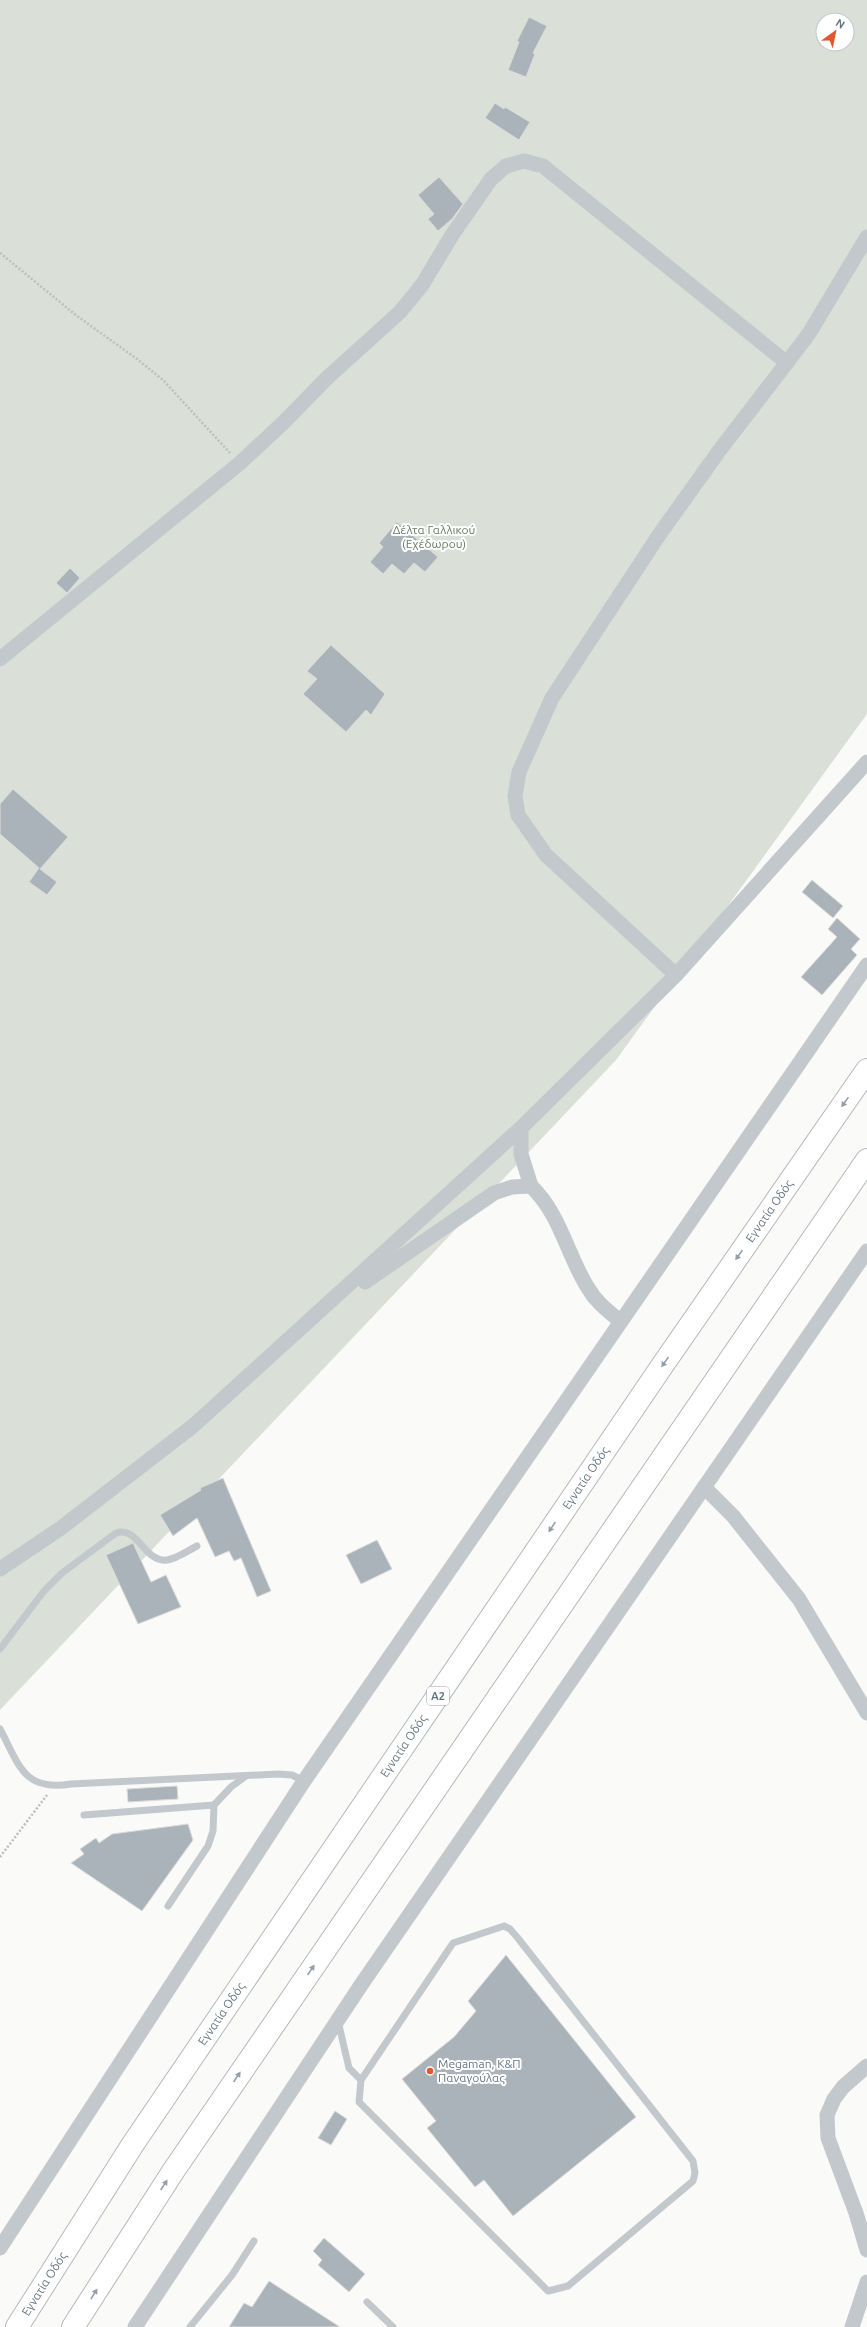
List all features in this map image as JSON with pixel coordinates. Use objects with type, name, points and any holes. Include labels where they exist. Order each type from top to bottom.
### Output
[{"type":"highway","name":"Εγνατία Οδός","points":[[16,2327],[133,2144],[662,1366],[867,1070]]},
{"type":"highway","points":[[73,2327],[174,2170],[867,1160]]},
{"type":"street","points":[[0,659],[240,463],[283,423],[327,378],[400,312],[422,285],[452,235],[491,179],[506,166],[524,161],[543,166],[787,363]]},
{"type":"street","points":[[676,975],[546,855],[528,833],[518,815],[515,796],[519,772],[552,698],[607,611],[719,451],[808,335],[867,237]]},
{"type":"street","points":[[0,1569],[61,1528],[193,1426],[316,1316],[521,1128],[676,975],[867,762]]},
{"type":"street","points":[[0,2248],[304,1781],[867,965]]},
{"type":"street","points":[[521,1128],[521,1154],[531,1186],[544,1199],[556,1219],[588,1288],[602,1306],[620,1322]]},
{"type":"street","points":[[316,1316],[494,1193],[512,1187],[531,1186]]},
{"type":"street","points":[[135,2327],[338,2021],[867,1251]]},
{"type":"street","points":[[704,1487],[733,1516],[798,1599],[867,1713]]},
{"type":"street","points":[[867,2066],[843,2087],[834,2099],[827,2115],[828,2138],[856,2213],[867,2250]]},
{"type":"street","points":[[852,2327],[867,2282]]},
{"type":"lane","points":[[0,1649],[44,1591],[62,1573],[116,1533],[122,1530],[130,1533],[145,1551],[155,1559],[162,1561],[169,1560],[198,1546]]},
{"type":"lane","points":[[0,1729],[29,1778],[43,1785],[54,1786],[292,1774],[304,1781]]},
{"type":"lane","points":[[168,1906],[210,1842],[214,1805],[231,1787],[246,1776]]},
{"type":"lane","points":[[84,1815],[214,1805]]},
{"type":"lane","points":[[338,2021],[349,2068],[361,2080],[360,2102],[548,2291],[568,2286],[693,2182],[696,2173],[693,2161],[517,1937],[510,1929],[504,1926],[453,1943],[361,2080]]},
{"type":"lane","points":[[190,2327],[232,2275],[254,2241]]},
{"type":"lane","points":[[367,2302],[393,2327]]},
{"type":"path","points":[[0,253],[76,316],[137,359],[163,380],[240,463]]},
{"type":"path","points":[[0,1857],[54,1786]]},
{"type":"green space","name":"Δέλτα Γαλλικού (Εχέδωρου)","points":[[0,0],[867,0],[867,714],[616,1060],[0,1710]]},
{"type":"building","points":[[529,17],[547,26],[533,53],[535,54],[526,77],[508,70],[519,42],[517,41]]},
{"type":"building","points":[[495,103],[504,109],[505,107],[530,122],[519,140],[485,118]]},
{"type":"building","points":[[439,177],[463,204],[452,219],[438,231],[428,219],[434,214],[418,195]]},
{"type":"building","points":[[397,522],[438,557],[425,572],[414,563],[404,574],[392,564],[383,574],[370,562],[383,547],[379,543]]},
{"type":"building","points":[[70,568],[80,578],[67,593],[56,583]]},
{"type":"building","points":[[331,645],[385,694],[371,715],[366,710],[346,732],[303,694],[317,679],[307,671]]},
{"type":"building","points":[[13,789],[68,837],[40,869],[57,882],[47,895],[29,882],[39,868],[0,834],[0,804]]},
{"type":"building","points":[[812,880],[843,906],[833,918],[802,892]]},
{"type":"building","points":[[837,918],[860,939],[851,949],[857,955],[822,995],[801,977],[837,937],[828,929]]},
{"type":"building","points":[[223,1478],[271,1591],[257,1597],[241,1558],[234,1561],[229,1551],[215,1557],[197,1518],[173,1536],[160,1515],[201,1490],[200,1488]]},
{"type":"building","points":[[377,1540],[392,1569],[361,1584],[346,1555]]},
{"type":"building","points":[[133,1543],[151,1582],[166,1575],[181,1607],[138,1624],[106,1555]]},
{"type":"building","points":[[177,1786],[178,1799],[128,1802],[127,1789]]},
{"type":"building","points":[[188,1824],[193,1840],[142,1911],[71,1863],[84,1854],[80,1849],[96,1838],[99,1843],[112,1834]]},
{"type":"building","points":[[506,1955],[636,2117],[513,2216],[484,2180],[475,2187],[427,2128],[436,2121],[402,2079],[454,2037],[476,2011],[468,2001]]},
{"type":"building","points":[[335,2111],[347,2119],[331,2145],[318,2138]]},
{"type":"building","points":[[324,2238],[365,2274],[349,2292],[318,2265],[322,2260],[313,2251]]},
{"type":"building","points":[[269,2281],[340,2327],[229,2327],[244,2303],[252,2307]]},
{"type":"place","name":"Megaman, Κ&Π Παναγούλας","points":[[430,2071]]}]
